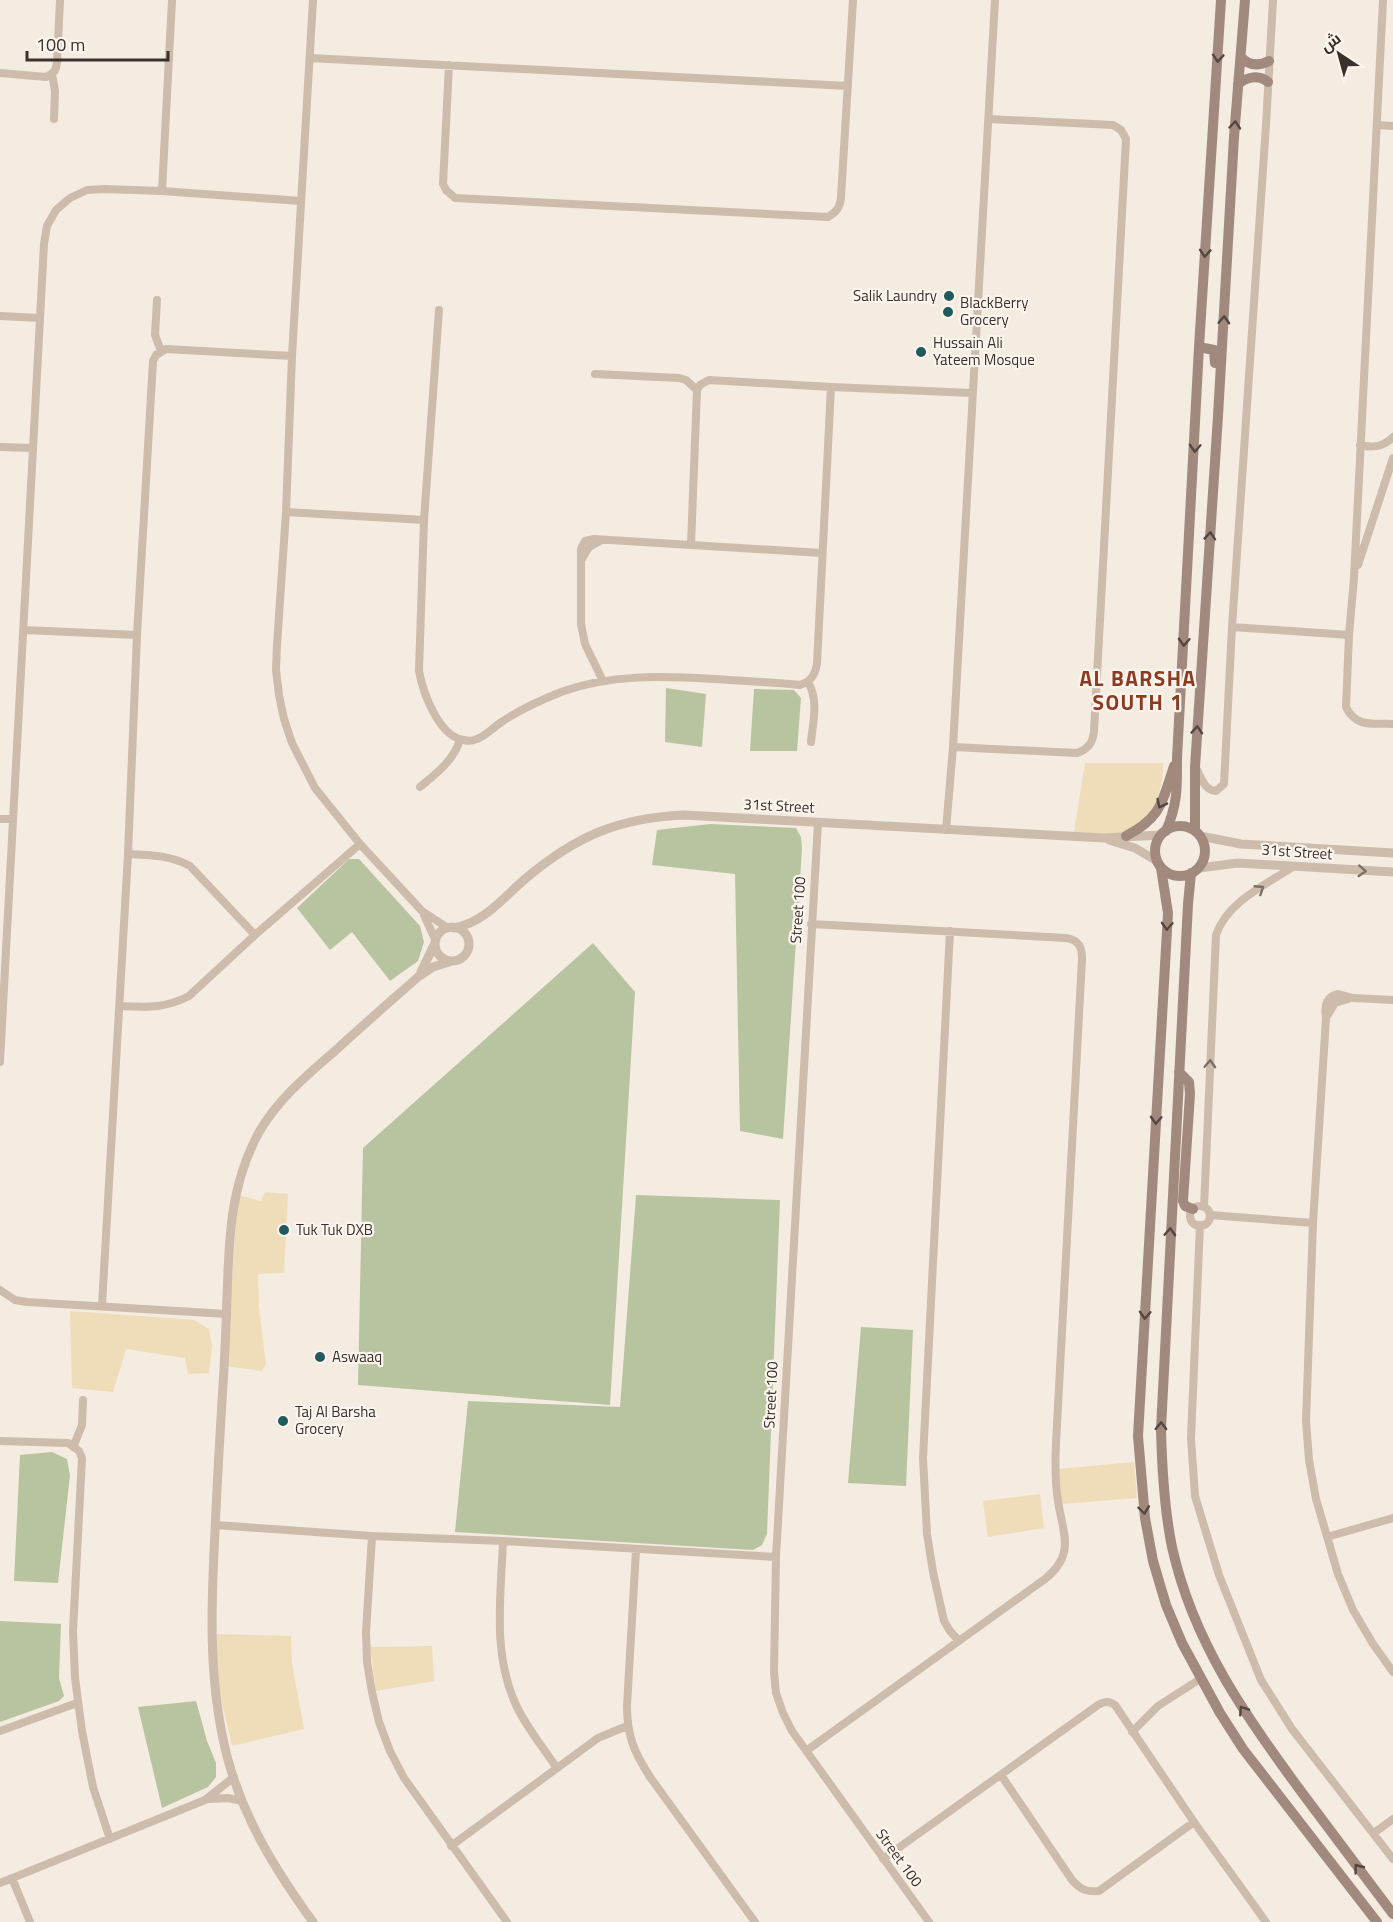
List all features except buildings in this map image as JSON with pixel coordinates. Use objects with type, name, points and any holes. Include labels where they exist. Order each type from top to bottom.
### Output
[{"type":"main road","points":[[1245,0],[1233,148],[1195,767],[1197,833],[1204,844],[1205,852],[1203,861],[1195,871],[1188,904],[1179,1072],[1161,1429],[1166,1508],[1172,1548],[1200,1632],[1215,1665],[1258,1734],[1393,1914]]},
{"type":"main road","points":[[1220,3],[1177,758],[1178,792],[1173,815],[1156,845],[1168,913],[1138,1436],[1145,1518],[1153,1561],[1174,1627],[1200,1678],[1243,1749],[1377,1922]]},
{"type":"main road","points":[[1241,57],[1252,65],[1269,61]]},
{"type":"main road","points":[[1238,84],[1253,77],[1265,78],[1268,82]]},
{"type":"main road","points":[[1199,347],[1215,351],[1214,404],[1218,416]]},
{"type":"main road","points":[[1126,836],[1142,827],[1159,810],[1177,758]]},
{"type":"main road","points":[[1163,833],[1180,826],[1197,833]]},
{"type":"main road","points":[[1159,864],[1172,875],[1182,876],[1195,871]]},
{"type":"main road","points":[[1179,1072],[1189,1082],[1190,1094],[1183,1201],[1185,1206],[1198,1208]]},
{"type":"street","points":[[0,73],[46,77],[52,74],[57,63],[60,0]]},
{"type":"street","points":[[162,191],[172,0]]},
{"type":"street","points":[[313,0],[276,670],[279,695],[292,743],[315,788],[360,844],[422,911],[451,928],[464,932],[470,944]]},
{"type":"street","points":[[449,65],[443,177],[446,190],[455,198],[828,217],[835,213],[840,205],[853,0]]},
{"type":"street","points":[[946,830],[953,747],[995,0]]},
{"type":"street","points":[[1195,767],[1205,786],[1210,790],[1216,791],[1224,784],[1232,627],[1273,0]]},
{"type":"street","points":[[1383,0],[1346,707],[1350,716],[1359,722],[1393,724]]},
{"type":"street","points":[[310,58],[848,86]]},
{"type":"street","points":[[52,74],[55,91],[54,119]]},
{"type":"street","points":[[953,747],[1077,753],[1090,746],[1095,719],[1126,139],[1121,130],[1113,124],[989,119]]},
{"type":"street","points":[[1377,125],[1393,126]]},
{"type":"street","points":[[0,1062],[32,448],[47,226],[56,210],[70,198],[87,190],[162,191],[301,201]]},
{"type":"street","points":[[157,300],[155,335],[161,351]]},
{"type":"street","points":[[439,310],[424,520],[419,671],[422,688],[429,705],[445,728],[460,740],[478,739],[532,704],[561,692],[603,681],[657,676],[800,685],[808,682],[815,674],[817,664],[831,387]]},
{"type":"street","points":[[0,316],[40,318]]},
{"type":"street","points":[[102,1305],[153,361],[156,355],[166,349],[292,356]]},
{"type":"street","points":[[595,374],[679,378],[686,380],[697,390]]},
{"type":"street","points":[[691,545],[699,385],[709,380],[972,393]]},
{"type":"street","points":[[1360,445],[1379,447],[1388,443],[1393,437]]},
{"type":"street","points":[[0,447],[32,448]]},
{"type":"street","points":[[1354,578],[1393,458]]},
{"type":"street","points":[[286,512],[424,520]]},
{"type":"street","points":[[603,681],[585,644],[581,624],[580,549],[585,541],[589,539],[821,553]]},
{"type":"street","points":[[1232,627],[1349,635]]},
{"type":"street","points":[[24,630],[137,634]]},
{"type":"street","points":[[808,682],[812,689],[815,706],[811,742]]},
{"type":"street","points":[[420,787],[448,763],[458,748],[460,740]]},
{"type":"street","name":"31st Street","points":[[483,917],[526,879],[575,843],[601,830],[628,821],[656,816],[684,815],[1104,838],[1163,833]]},
{"type":"street","points":[[0,819],[13,819]]},
{"type":"street","name":"Street 100","points":[[818,823],[776,1557],[773,1652],[776,1693],[783,1713],[806,1751],[929,1922]]},
{"type":"street","name":"31st Street","points":[[1197,833],[1240,844],[1393,853]]},
{"type":"street","name":"31st Street","points":[[1104,838],[1135,848],[1159,864]]},
{"type":"street","points":[[119,1006],[163,1006],[189,996],[360,844]]},
{"type":"street","points":[[128,854],[166,856],[190,866],[255,935]]},
{"type":"street","name":"31st Street","points":[[1195,871],[1238,863],[1393,872]]},
{"type":"street","points":[[1198,1208],[1216,935],[1220,923],[1241,901],[1293,867]]},
{"type":"street","points":[[422,911],[439,956],[449,962]]},
{"type":"street","points":[[418,977],[438,934],[483,917]]},
{"type":"street","points":[[313,1922],[272,1863],[254,1829],[234,1777],[219,1719],[211,1642],[211,1604],[229,1234],[234,1197],[244,1163],[259,1132],[280,1101],[418,977],[433,967],[464,956],[483,917]]},
{"type":"street","points":[[806,1751],[1054,1571],[1065,1551],[1066,1539],[1056,1481],[1056,1443],[1082,959],[1081,946],[1072,939],[811,924]]},
{"type":"street","points":[[950,931],[923,1458],[923,1496],[933,1572],[944,1620],[958,1640]]},
{"type":"street","points":[[1393,1000],[1353,998],[1338,994],[1329,999],[1324,1008],[1326,1018],[1313,1222],[1306,1421],[1309,1460],[1316,1499],[1338,1574],[1353,1610],[1393,1672]]},
{"type":"street","points":[[1198,1208],[1207,1209],[1210,1215],[1207,1222],[1200,1226],[1191,1220],[1191,1212],[1198,1208]]},
{"type":"street","points":[[1210,1215],[1313,1222]]},
{"type":"street","points":[[1200,1226],[1192,1429],[1195,1496],[1219,1575],[1261,1680],[1292,1729],[1393,1859]]},
{"type":"street","points":[[0,1290],[15,1300],[226,1314]]},
{"type":"street","points":[[74,1445],[82,1425],[83,1400]]},
{"type":"street","points":[[0,1441],[62,1443],[74,1445],[80,1450],[82,1458],[73,1631],[77,1703],[93,1787],[110,1839]]},
{"type":"street","points":[[1327,1537],[1393,1518]]},
{"type":"street","points":[[215,1525],[372,1536],[503,1540],[776,1557]]},
{"type":"street","points":[[372,1536],[366,1632],[367,1662],[372,1692],[383,1732],[404,1778],[507,1922]]},
{"type":"street","points":[[503,1540],[499,1637],[502,1661],[517,1707],[556,1767]]},
{"type":"street","points":[[636,1550],[627,1726],[631,1744],[644,1769],[755,1922]]},
{"type":"street","points":[[1132,1732],[1158,1706],[1200,1678]]},
{"type":"street","points":[[883,1859],[1104,1702],[1110,1702],[1115,1705],[1194,1822],[1266,1922]]},
{"type":"street","points":[[0,1731],[77,1703]]},
{"type":"street","points":[[451,1846],[598,1738],[627,1726]]},
{"type":"street","points":[[1001,1775],[1072,1880],[1079,1888],[1088,1892],[1099,1891],[1194,1822]]},
{"type":"street","points":[[0,1883],[205,1800],[234,1777]]},
{"type":"street","points":[[205,1800],[228,1798],[242,1801]]},
{"type":"street","points":[[1374,1833],[1393,1819]]},
{"type":"street","points":[[12,1878],[30,1922]]},
{"type":"green space","points":[[666,688],[706,694],[702,747],[665,742]]},
{"type":"green space","points":[[754,689],[794,690],[801,698],[797,751],[750,751]]},
{"type":"green space","points":[[710,824],[796,828],[801,837],[783,1139],[740,1131],[735,874],[652,865],[657,830]]},
{"type":"green space","points":[[349,859],[359,859],[420,926],[424,942],[418,961],[390,981],[352,932],[330,950],[297,908]]},
{"type":"green space","points":[[593,943],[635,992],[610,1405],[358,1385],[363,1148]]},
{"type":"green space","points":[[636,1195],[780,1200],[767,1534],[762,1545],[753,1550],[455,1532],[468,1401],[620,1407]]},
{"type":"green space","points":[[861,1327],[913,1330],[906,1486],[848,1483]]},
{"type":"green space","points":[[52,1452],[67,1459],[70,1475],[58,1583],[14,1581],[20,1455]]},
{"type":"green space","points":[[0,1621],[61,1624],[59,1678],[64,1696],[59,1701],[0,1722]]},
{"type":"green space","points":[[196,1701],[207,1741],[216,1763],[216,1777],[208,1787],[162,1808],[138,1707]]},
{"type":"sand","points":[[1085,763],[1163,763],[1158,796],[1154,806],[1141,823],[1132,829],[1116,834],[1074,832]]},
{"type":"sand","points":[[265,1192],[288,1194],[284,1273],[258,1274],[259,1308],[266,1365],[261,1371],[226,1366],[238,1195],[261,1201]]},
{"type":"sand","points":[[70,1311],[194,1320],[209,1329],[212,1346],[209,1373],[188,1374],[185,1358],[126,1349],[113,1392],[72,1388]]},
{"type":"sand","points":[[1134,1462],[1137,1498],[1062,1504],[1059,1469]]},
{"type":"sand","points":[[1040,1494],[1044,1528],[988,1537],[983,1501]]},
{"type":"sand","points":[[214,1634],[291,1636],[292,1664],[304,1729],[232,1746],[219,1690]]},
{"type":"sand","points":[[432,1646],[434,1681],[376,1691],[370,1647]]},
{"type":"place","name":"Salik Laundry","points":[[949,296]]},
{"type":"place","name":"BlackBerry Grocery","points":[[948,312]]},
{"type":"place","name":"Hussain Ali Yateem Mosque","points":[[921,352]]},
{"type":"place","name":"Tuk Tuk DXB","points":[[284,1230]]},
{"type":"place","name":"Aswaaq","points":[[320,1357]]},
{"type":"place","name":"Taj Al Barsha Grocery","points":[[283,1421]]},
{"type":"district","name":"AL BARSHA SOUTH 1","points":[[1138,691]]}]
